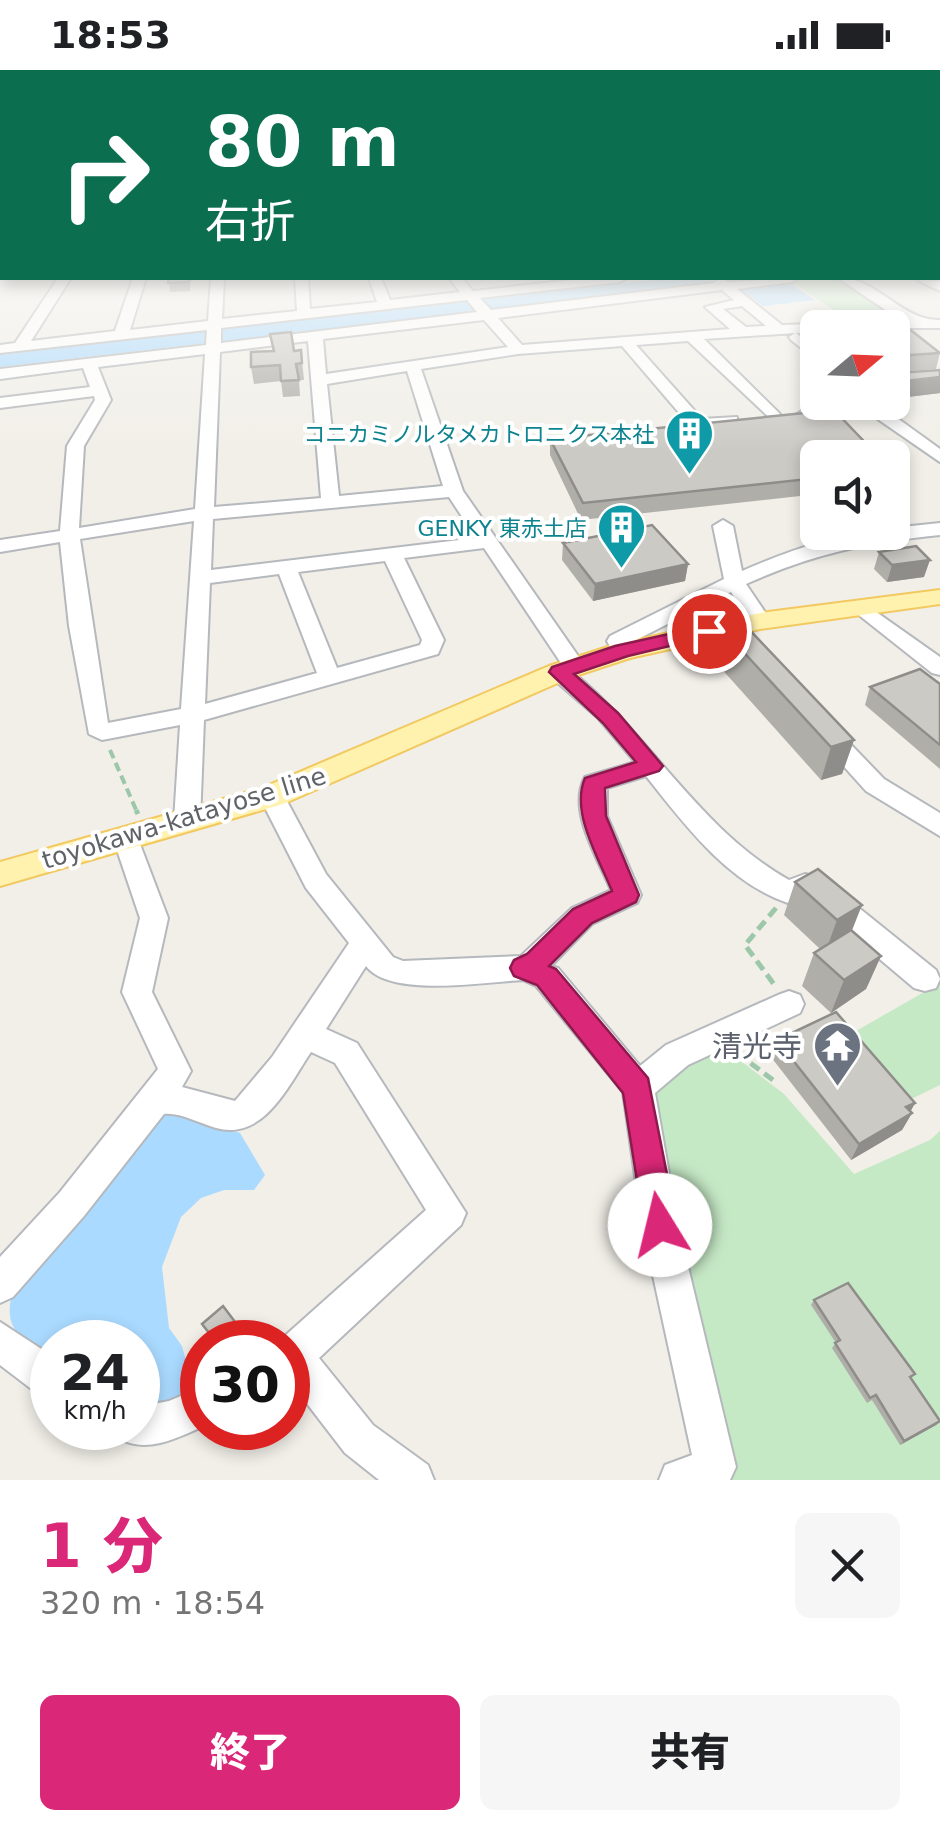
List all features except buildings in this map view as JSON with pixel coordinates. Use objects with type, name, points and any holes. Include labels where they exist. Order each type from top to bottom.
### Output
[{"type":"main road","name":"toyokawa-katayose line","points":[[0,874],[272,796],[567,669],[622,651],[749,636],[862,608],[940,597]]},
{"type":"street","points":[[20,347],[37,321]]},
{"type":"street","points":[[121,335],[126,321]]},
{"type":"street","points":[[0,349],[229,321]]},
{"type":"street","points":[[0,374],[212,350],[392,321]]},
{"type":"street","points":[[492,321],[518,350]]},
{"type":"street","points":[[729,321],[743,332]]},
{"type":"street","points":[[768,321],[778,329]]},
{"type":"street","points":[[912,321],[915,323]]},
{"type":"street","points":[[187,821],[214,322]]},
{"type":"street","points":[[910,323],[940,324]]},
{"type":"street","points":[[320,380],[518,350],[800,330]]},
{"type":"street","points":[[910,332],[940,333]]},
{"type":"street","points":[[315,335],[330,500]]},
{"type":"street","points":[[692,336],[774,416]]},
{"type":"street","points":[[626,342],[698,424],[800,413]]},
{"type":"street","points":[[89,363],[103,400],[74,452],[69,535],[97,728],[102,732],[330,679],[430,649],[433,640],[392,556]]},
{"type":"street","points":[[412,366],[454,491],[567,669],[712,838],[770,883],[788,892],[805,885],[813,887],[924,978]]},
{"type":"street","points":[[0,403],[98,391]]},
{"type":"street","points":[[890,420],[940,457]]},
{"type":"street","points":[[918,438],[940,436]]},
{"type":"street","points":[[0,546],[202,514],[454,491]]},
{"type":"street","points":[[723,526],[749,636]]},
{"type":"street","points":[[622,651],[618,642],[734,582],[814,550],[857,538],[940,529]]},
{"type":"street","points":[[199,578],[489,542]]},
{"type":"street","points":[[287,568],[330,679]]},
{"type":"street","points":[[862,608],[940,668]]},
{"type":"street","points":[[812,718],[876,785],[940,826]]},
{"type":"street","points":[[272,796],[316,881],[383,966],[403,973],[524,968],[536,962],[582,916],[627,895],[594,816],[594,784],[651,766]]},
{"type":"street","points":[[0,1284],[72,1204],[174,1071],[138,992],[154,918],[136,835]]},
{"type":"street","points":[[152,1103],[164,1096],[238,1116],[250,1112],[317,1022],[363,945]]},
{"type":"street","points":[[524,968],[546,977],[638,1088],[660,1225],[715,1467],[680,1480]]},
{"type":"street","points":[[638,1088],[676,1055],[789,1004]]},
{"type":"street","points":[[305,1034],[346,1053],[448,1213],[310,1342]]},
{"type":"street","points":[[0,1342],[30,1364]]},
{"type":"street","points":[[310,1376],[359,1440],[413,1480]]},
{"type":"path","points":[[102,732],[136,835]]},
{"type":"path","points":[[788,892],[745,945],[789,1004]]},
{"type":"path","points":[[713,1036],[777,1083]]},
{"type":"green space","points":[[940,983],[940,1085],[905,1102],[849,1035]]},
{"type":"green space","points":[[716,1042],[784,1094],[854,1174],[930,1140],[940,1131],[940,1480],[729,1480],[648,1092]]},
{"type":"water","points":[[164,1111],[240,1133],[265,1175],[254,1190],[224,1190],[201,1198],[181,1217],[162,1267],[169,1328],[180,1343],[180,1397],[163,1405],[160,1405],[160,1320],[30,1320],[30,1343],[11,1321],[15,1284]]},
{"type":"waterway","points":[[0,361],[346,321]]},
{"type":"place","name":"コニカミノルタメカトロニクス本社","points":[[689,476]]},
{"type":"place","name":"GENKY 東赤土店","points":[[622,570]]},
{"type":"place","name":"清光寺","points":[[837,1088]]},
{"type":"route","points":[[660,1225],[638,1088],[546,977],[524,968],[536,962],[582,916],[627,895],[594,816],[594,784],[651,766],[611,718],[559,672],[673,637],[709,631]]}]
